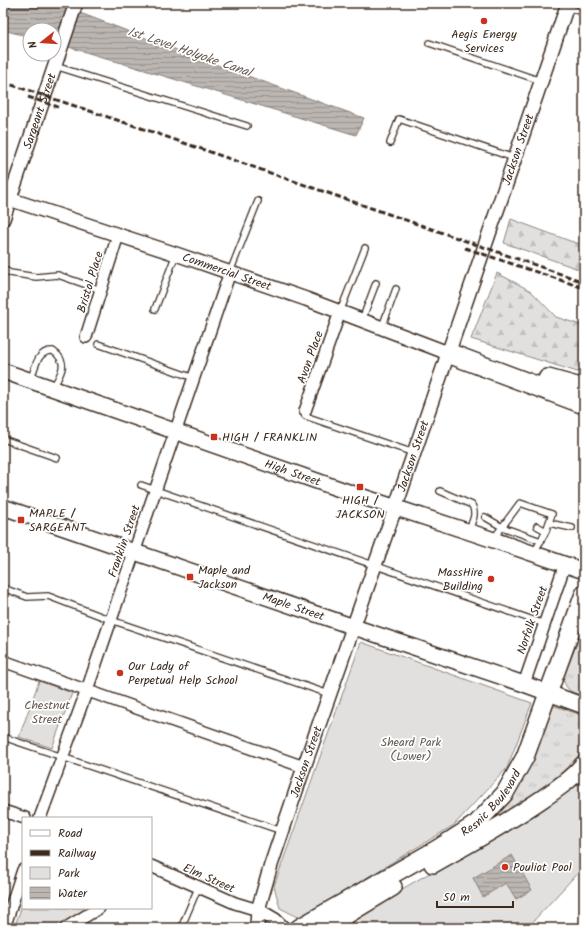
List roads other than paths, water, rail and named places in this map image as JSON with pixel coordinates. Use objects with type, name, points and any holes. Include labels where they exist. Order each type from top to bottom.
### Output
[{"type":"highway","points":[[448,353],[584,389]]},
{"type":"highway","points":[[448,353],[584,404]]},
{"type":"main road","name":"High Street","points":[[3,372],[176,431],[343,491],[493,540],[537,547],[565,564],[584,571]]},
{"type":"main road","name":"Maple Street","points":[[3,507],[524,684],[584,706]]},
{"type":"main road","name":"Resnic Boulevard","points":[[299,928],[430,853],[476,824],[505,793],[525,757],[584,594]]},
{"type":"main road","name":"Resnic Boulevard","points":[[324,928],[517,816],[557,789],[584,764]]},
{"type":"street","name":"Sargeant Street","points":[[3,219],[6,198],[55,66],[76,3]]},
{"type":"street","name":"Jackson Street","points":[[258,928],[258,910],[270,865],[396,508],[514,158],[568,5]]},
{"type":"street","name":"Commercial Street","points":[[6,198],[230,272],[448,353]]},
{"type":"street","name":"Bristol Place","points":[[86,337],[118,235]]},
{"type":"street","name":"Franklin Street","points":[[40,817],[87,690],[230,272]]},
{"type":"street","name":"Avon Place","points":[[305,411],[340,312]]},
{"type":"street","name":"Norfolk Street","points":[[524,684],[565,564]]},
{"type":"street","points":[[3,661],[304,767]]},
{"type":"street","points":[[3,811],[22,817]]},
{"type":"street","name":"Elm Street","points":[[152,866],[198,888],[235,903],[258,910]]},
{"type":"street","points":[[4,928],[22,873]]},
{"type":"street","points":[[66,928],[97,909]]},
{"type":"street","points":[[258,910],[275,920],[283,928]]},
{"type":"lane","points":[[568,5],[584,13]]},
{"type":"lane","points":[[429,43],[541,81]]},
{"type":"lane","points":[[55,66],[247,126]]},
{"type":"lane","points":[[390,143],[399,119],[514,158]]},
{"type":"lane","points":[[230,272],[258,201]]},
{"type":"lane","points":[[340,312],[365,248]]},
{"type":"lane","points":[[155,309],[176,254]]},
{"type":"lane","points":[[3,270],[36,277],[58,275],[101,290]]},
{"type":"lane","points":[[362,320],[376,283]]},
{"type":"lane","points":[[382,328],[396,289]]},
{"type":"lane","points":[[98,344],[194,378]]},
{"type":"lane","points":[[30,381],[40,355],[46,351],[53,351],[60,357],[62,368],[52,389]]},
{"type":"lane","points":[[305,411],[305,416],[414,453]]},
{"type":"lane","points":[[3,439],[57,458]]},
{"type":"lane","points":[[141,485],[544,624]]},
{"type":"lane","points":[[440,492],[472,505],[474,510],[474,518],[468,531]]},
{"type":"lane","points":[[485,517],[502,527],[537,547],[546,531],[552,514],[520,503],[514,516],[502,527],[493,540]]},
{"type":"lane","points":[[549,523],[572,528]]},
{"type":"lane","points":[[537,526],[546,531]]},
{"type":"lane","points":[[3,588],[27,597],[48,596],[111,620],[330,694]]},
{"type":"lane","points":[[3,737],[282,831]]},
{"type":"lane","points":[[181,928],[198,888]]},
{"type":"water","points":[[3,3],[54,3],[198,58],[364,118],[356,135],[62,45],[62,22],[22,22],[22,35],[3,30]]},
{"type":"water","name":"Pouliot Pool","points":[[512,855],[532,890],[516,899],[506,883],[483,897],[473,878]]},
{"type":"railway","points":[[3,82],[141,128],[584,282]]},
{"type":"railway","points":[[28,97],[58,107]]},
{"type":"railway","points":[[465,248],[584,288]]},
{"type":"place","name":"Aegis Energy Services","points":[[484,21]]},
{"type":"place","name":"HIGH / FRANKLIN","points":[[214,437]]},
{"type":"place","name":"HIGH / JACKSON","points":[[360,487]]},
{"type":"place","name":"MAPLE / SARGEANT","points":[[21,520]]},
{"type":"place","name":"Maple and Jackson","points":[[190,577]]},
{"type":"place","name":"MassHire Building","points":[[491,579]]},
{"type":"place","name":"Our Lady of Perpetual Help School","points":[[120,673]]},
{"type":"place","name":"Pouliot Pool","points":[[505,867]]},
{"type":"water label","name":"1st Level Holyoke Canal","points":[[190,51]]},
{"type":"park label","name":"Chestnut Street","points":[[47,712]]},
{"type":"park label","name":"Sheard Park (Lower)","points":[[411,749]]}]
